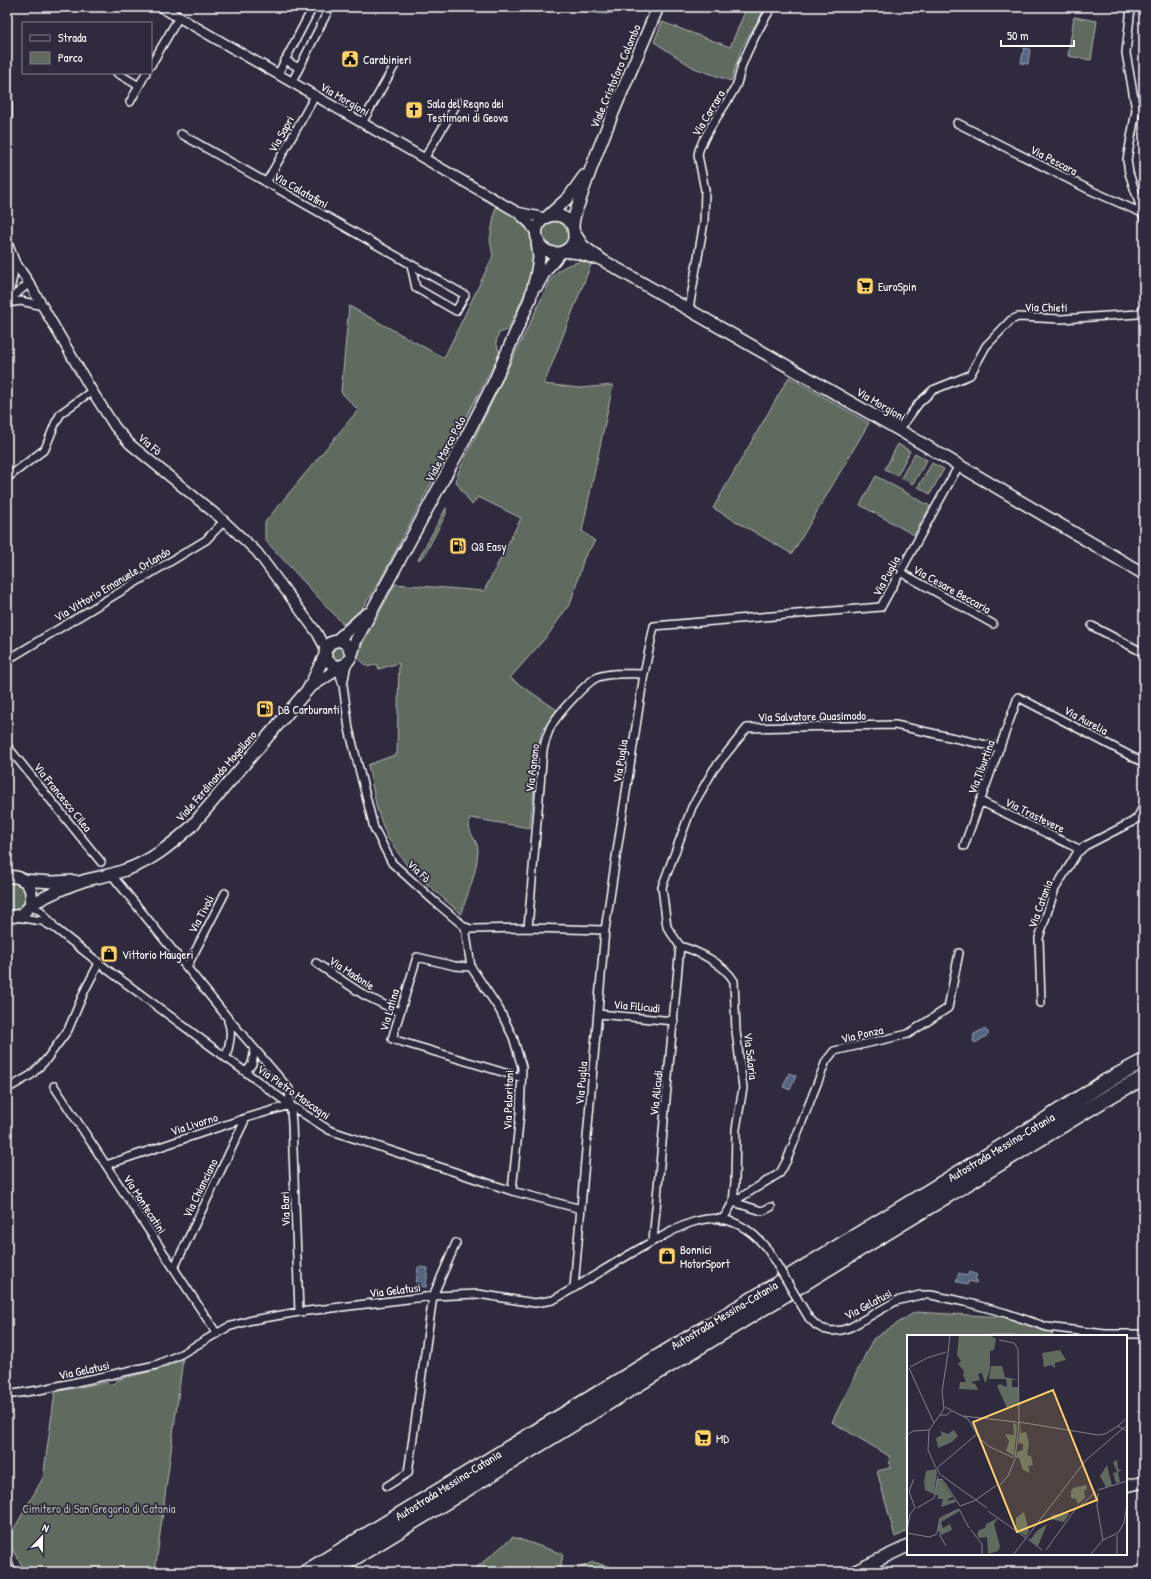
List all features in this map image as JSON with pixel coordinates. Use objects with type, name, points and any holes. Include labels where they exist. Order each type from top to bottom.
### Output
[{"type":"highway","name":"Autostrada Messina-Catania","points":[[306,1572],[1034,1127],[1105,1082],[1144,1062]]},
{"type":"highway","points":[[316,1572],[824,1264],[965,1177],[1144,1062]]},
{"type":"highway","name":"Autostrada Messina-Catania","points":[[331,1572],[1108,1098],[1144,1078]]},
{"type":"main road","name":"Viale Cristoforo Colombo","points":[[596,155],[658,7]]},
{"type":"main road","points":[[530,299],[539,258],[537,237],[538,226],[569,197],[581,182],[596,155]]},
{"type":"main road","points":[[530,299],[546,270],[562,252],[572,244],[575,214],[596,155]]},
{"type":"main road","points":[[547,217],[556,215],[563,216],[569,220],[583,246],[602,260]]},
{"type":"main road","points":[[537,237],[541,246],[546,251],[553,253],[579,253],[602,260]]},
{"type":"main road","name":"Via Morgioni","points":[[602,260],[899,430],[1144,574]]},
{"type":"main road","name":"Viale Marco Polo","points":[[345,661],[373,606],[462,445],[495,380],[530,299]]},
{"type":"main road","points":[[309,688],[328,645],[335,641],[373,606]]},
{"type":"main road","points":[[309,688],[330,674],[345,661],[350,647],[342,641],[335,641]]},
{"type":"main road","points":[[325,652],[328,662],[345,661]]},
{"type":"main road","name":"Viale Ferdinando Magellano","points":[[86,880],[126,870],[172,844],[191,827],[309,688]]},
{"type":"main road","points":[[12,877],[52,882],[86,880]]},
{"type":"main road","points":[[12,877],[28,885],[31,891],[32,899],[30,905]]},
{"type":"main road","points":[[9,916],[22,914],[30,905],[86,880]]},
{"type":"main road","points":[[1127,1486],[1142,1483]]},
{"type":"main road","points":[[853,1572],[907,1546]]},
{"type":"street","name":"Via Morgioni","points":[[161,7],[517,212]]},
{"type":"street","points":[[278,74],[313,7]]},
{"type":"street","points":[[292,82],[330,7]]},
{"type":"street","name":"Via Carrara","points":[[689,309],[704,222],[705,190],[698,155],[699,150],[720,110],[729,99],[737,84],[742,66],[755,34],[772,7]]},
{"type":"street","points":[[1131,7],[1126,53],[1136,110],[1127,160],[1129,173],[1143,216]]},
{"type":"street","points":[[152,63],[179,17]]},
{"type":"street","points":[[285,60],[299,68]]},
{"type":"street","points":[[362,123],[395,65]]},
{"type":"street","points":[[119,74],[139,86]]},
{"type":"street","points":[[130,102],[145,74]]},
{"type":"street","points":[[7,93],[7,118]]},
{"type":"street","name":"Via Sapri","points":[[266,183],[315,96]]},
{"type":"street","points":[[424,159],[458,102]]},
{"type":"street","name":"Via Pescara","points":[[957,123],[1143,216]]},
{"type":"street","name":"Via Calatafimi","points":[[181,134],[266,183],[411,264],[465,295],[456,311],[416,288],[411,264]]},
{"type":"street","points":[[517,212],[547,217]]},
{"type":"street","points":[[517,212],[530,224],[537,237]]},
{"type":"street","name":"Via Fò","points":[[7,243],[14,260],[115,427],[130,444],[224,521],[257,552],[317,633],[325,652]]},
{"type":"street","points":[[7,302],[13,277],[14,260]]},
{"type":"street","points":[[7,302],[29,283]]},
{"type":"street","points":[[7,302],[20,301],[43,306]]},
{"type":"street","name":"Via Chieti","points":[[899,430],[919,403],[933,390],[970,375],[986,346],[1011,320],[1018,317],[1061,319],[1138,314],[1144,309]]},
{"type":"street","points":[[7,478],[45,449],[61,413],[92,391]]},
{"type":"street","name":"Via Puglia","points":[[574,1288],[605,930],[644,674],[654,626],[881,607],[959,465]]},
{"type":"street","name":"Via Vittorio Emanuele Orlando","points":[[7,660],[206,540],[224,521]]},
{"type":"street","name":"Via Cesare Beccaria","points":[[900,572],[993,624]]},
{"type":"street","points":[[1092,626],[1144,653]]},
{"type":"street","points":[[317,633],[335,641]]},
{"type":"street","name":"Via Fò","points":[[345,661],[343,685],[349,729],[374,828],[392,863],[434,902],[471,929],[528,928],[605,930]]},
{"type":"street","name":"Via Agnano","points":[[528,928],[543,750],[552,725],[579,692],[597,678],[610,674],[644,674]]},
{"type":"street","name":"Via Tiburtina","points":[[964,846],[1018,697]]},
{"type":"street","name":"Via Aurelia","points":[[1018,697],[1144,763]]},
{"type":"street","name":"Via Salvatore Quasimodo","points":[[680,946],[667,927],[662,887],[692,808],[714,769],[747,728],[895,725],[1000,748]]},
{"type":"street","name":"Via Francesco Cilea","points":[[8,750],[101,862]]},
{"type":"street","name":"Via Trastevere","points":[[980,801],[1081,850]]},
{"type":"street","name":"Via Catania","points":[[1041,1004],[1039,938],[1055,889],[1081,850],[1094,840],[1132,822],[1137,818],[1144,805]]},
{"type":"street","points":[[111,874],[227,1017],[231,1029],[231,1038],[226,1058]]},
{"type":"street","name":"Via Tivoli","points":[[186,967],[225,893]]},
{"type":"street","points":[[30,905],[41,911],[56,928]]},
{"type":"street","points":[[9,916],[42,921],[56,928]]},
{"type":"street","name":"Via Peloritani","points":[[465,926],[471,967],[499,1009],[513,1037],[522,1067],[520,1113],[512,1191]]},
{"type":"street","name":"Via Pietro Mascagni","points":[[56,928],[99,963],[226,1058],[290,1105],[329,1130],[512,1191],[581,1209]]},
{"type":"street","name":"Via Alicudi","points":[[653,1241],[680,946]]},
{"type":"street","name":"Via Salaria","points":[[680,946],[699,952],[730,974],[734,981],[736,1031],[743,1088],[736,1129],[733,1202],[722,1220]]},
{"type":"street","name":"Via Ponza","points":[[733,1202],[780,1173],[826,1061],[834,1051],[908,1034],[948,1008],[959,953]]},
{"type":"street","name":"Via Latina","points":[[471,967],[455,966],[417,957],[392,1039],[522,1078]]},
{"type":"street","name":"Via Madonie","points":[[316,962],[364,995],[399,1012]]},
{"type":"street","points":[[7,1089],[31,1075],[46,1060],[68,1030],[85,990],[99,963]]},
{"type":"street","name":"Via Filicudi","points":[[598,1014],[674,1021]]},
{"type":"street","name":"Via Bari","points":[[227,1017],[289,1089],[292,1123],[299,1312]]},
{"type":"street","points":[[246,1072],[252,1064],[254,1054],[253,1047]]},
{"type":"street","name":"Via Montecatini","points":[[54,1086],[217,1334]]},
{"type":"street","name":"Via Livorno","points":[[106,1165],[246,1118],[290,1105]]},
{"type":"street","name":"Via Chianciano","points":[[174,1268],[246,1118]]},
{"type":"street","points":[[733,1202],[762,1211],[771,1207]]},
{"type":"street","name":"Via Gelatusi","points":[[7,1393],[13,1394],[39,1390],[156,1366],[239,1324],[299,1312],[433,1296],[478,1294],[535,1303],[553,1300],[653,1241],[696,1221],[710,1219],[722,1220],[744,1227],[757,1236],[768,1250],[809,1318],[823,1329],[832,1331],[851,1327],[896,1300],[920,1294],[966,1302],[1006,1313],[1047,1327],[1105,1334],[1144,1334]]},
{"type":"street","points":[[387,1486],[408,1473],[433,1296],[456,1243]]},
{"type":"street","points":[[7,1564],[12,1572]]},
{"type":"green space","points":[[540,7],[637,7],[606,14]]},
{"type":"green space","points":[[747,7],[766,7],[741,49],[731,81],[694,68],[654,42],[662,22],[730,47]]},
{"type":"green space","points":[[1074,17],[1097,21],[1091,60],[1068,56]]},
{"type":"green space","points":[[496,204],[522,222],[533,236],[535,259],[528,284],[508,330],[499,333],[496,342],[500,353],[378,584],[359,612],[343,624],[265,540],[265,522],[358,410],[341,392],[349,306],[444,358],[493,256],[490,240]]},
{"type":"green space","points":[[554,218],[568,224],[569,242],[557,249],[548,246],[542,238],[542,228],[545,223]]},
{"type":"green space","points":[[582,261],[592,262],[544,384],[580,388],[613,385],[582,531],[595,541],[584,558],[571,602],[548,635],[510,678],[557,710],[542,731],[538,749],[530,828],[470,818],[469,824],[471,832],[478,850],[472,882],[461,914],[408,867],[387,837],[377,809],[368,765],[397,754],[399,663],[379,669],[377,664],[368,667],[356,656],[395,584],[484,591],[521,518],[478,497],[472,505],[456,482],[457,475],[551,279],[558,271]]},
{"type":"green space","points":[[789,377],[869,423],[792,554],[713,508]]},
{"type":"green space","points":[[898,444],[910,451],[897,476],[885,469]]},
{"type":"green space","points":[[915,453],[927,460],[913,484],[901,478]]},
{"type":"green space","points":[[932,463],[944,469],[930,494],[918,487]]},
{"type":"green space","points":[[876,476],[930,506],[914,535],[860,505]]},
{"type":"green space","points":[[446,508],[446,514],[424,556],[418,560]]},
{"type":"green space","points":[[332,646],[342,646],[345,651],[342,659],[334,660],[329,650]]},
{"type":"green space","points":[[7,882],[22,883],[28,896],[22,908],[12,910],[7,909]]},
{"type":"green space","points":[[915,1312],[1004,1317],[1052,1332],[1053,1335],[907,1335],[907,1531],[895,1537],[877,1471],[890,1468],[889,1456],[832,1422],[873,1339]]},
{"type":"green space","name":"Cimitero di San Gregorio di Catania","points":[[183,1359],[155,1572],[26,1572],[7,1541],[43,1478],[55,1392],[107,1382],[109,1384],[114,1384],[116,1380],[161,1369]]},
{"type":"green space","points":[[513,1537],[563,1554],[560,1572],[471,1572]]},
{"type":"green space","points":[[593,1562],[628,1572],[570,1572]]},
{"type":"water","points":[[1024,48],[1030,49],[1028,64],[1021,63]]},
{"type":"water","points":[[984,1029],[988,1032],[988,1035],[975,1043],[973,1041],[974,1034]]},
{"type":"water","points":[[789,1073],[796,1076],[790,1090],[783,1087]]},
{"type":"water","points":[[418,1267],[428,1268],[426,1287],[416,1286]]},
{"type":"water","points":[[969,1272],[977,1275],[975,1279],[977,1280],[976,1283],[969,1281],[967,1285],[956,1281],[959,1273],[967,1276]]},
{"type":"place","name":"Carabinieri","points":[[350,59]]},
{"type":"place","name":"Sala del Regno dei Testimoni di Geova","points":[[414,110]]},
{"type":"place","name":"EuroSpin","points":[[865,286]]},
{"type":"place","name":"Q8 Easy","points":[[458,546]]},
{"type":"place","name":"DB Carburanti","points":[[265,709]]},
{"type":"place","name":"Vittorio Maugeri","points":[[109,954]]},
{"type":"place","name":"Bonnici MotorSport","points":[[667,1256]]},
{"type":"place","name":"MD","points":[[703,1438]]}]
